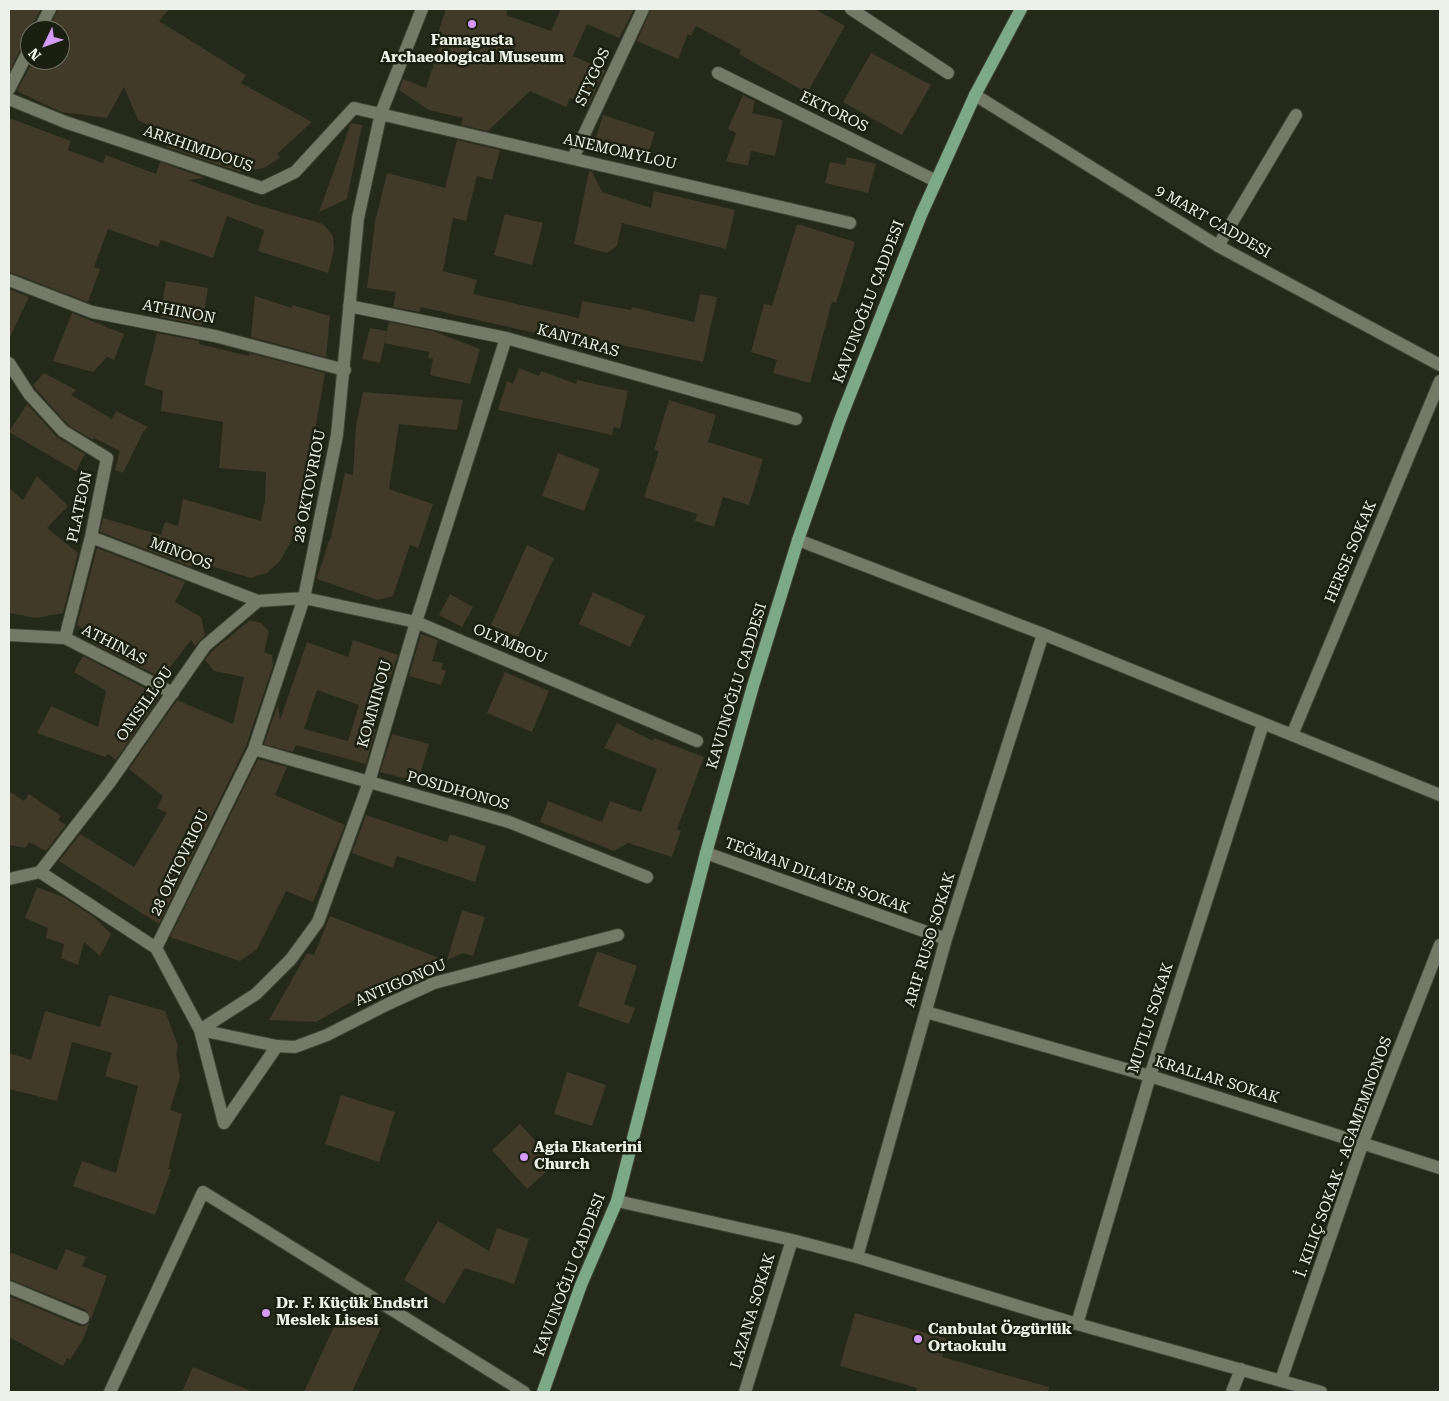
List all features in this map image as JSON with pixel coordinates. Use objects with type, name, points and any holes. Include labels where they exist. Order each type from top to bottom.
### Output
[{"type":"main road","name":"KAVUNOĞLU CADDESI","points":[[543,1392],[581,1285],[617,1201],[706,853],[753,686],[798,540],[840,420],[936,181],[975,95],[1021,9]]},
{"type":"street","name":"28 OKTOVRIOU","points":[[156,948],[254,749],[304,598],[337,435],[345,370],[358,218],[381,113],[422,9]]},
{"type":"street","name":"STYGOS","points":[[573,158],[643,9]]},
{"type":"street","points":[[851,9],[948,73]]},
{"type":"street","points":[[9,89],[20,68]]},
{"type":"street","name":"EKTOROS","points":[[718,73],[936,181]]},
{"type":"street","name":"9 MART CADDESI","points":[[975,95],[1218,246],[1440,365]]},
{"type":"street","name":"ARKHIMIDOUS","points":[[9,99],[65,122],[262,188],[294,172],[354,108],[381,113]]},
{"type":"street","name":"ANEMOMYLOU","points":[[381,113],[850,223]]},
{"type":"street","points":[[1218,246],[1296,115]]},
{"type":"street","name":"ATHINON","points":[[9,280],[92,312],[216,336],[345,370]]},
{"type":"street","name":"KANTARAS","points":[[349,306],[506,338],[796,419]]},
{"type":"street","name":"KOMNINOU","points":[[200,1030],[256,994],[291,959],[318,922],[369,782],[416,622],[506,338]]},
{"type":"street","name":"PLATEON","points":[[9,363],[29,394],[63,431],[107,458],[92,537],[65,638]]},
{"type":"street","name":"HERSE SOKAK","points":[[1292,735],[1440,381]]},
{"type":"street","name":"MINOOS","points":[[92,537],[258,602]]},
{"type":"street","points":[[798,540],[1043,634],[1440,795]]},
{"type":"street","points":[[258,602],[304,598]]},
{"type":"street","name":"OLYMBOU","points":[[304,598],[416,622],[697,741]]},
{"type":"street","name":"ONISILLOU","points":[[40,872],[110,782],[206,646],[258,602]]},
{"type":"street","name":"ARIF RUSO SOKAK","points":[[857,1257],[946,939],[1043,634]]},
{"type":"street","name":"ATHINAS","points":[[9,635],[65,638],[172,693]]},
{"type":"street","name":"MUTLU SOKAK","points":[[1078,1324],[1150,1076],[1263,724]]},
{"type":"street","name":"POSIDHONOS","points":[[254,749],[509,822],[648,877]]},
{"type":"street","name":"TEĞMAN DILAVER SOKAK","points":[[706,853],[946,939]]},
{"type":"street","points":[[9,879],[40,872],[156,948],[200,1030],[224,1123],[277,1046]]},
{"type":"street","name":"ANTIGONOU","points":[[200,1030],[277,1046],[295,1047],[327,1035],[434,983],[618,935]]},
{"type":"street","points":[[1281,1380],[1363,1142],[1440,945]]},
{"type":"street","name":"KRALLAR SOKAK","points":[[926,1012],[1150,1076],[1440,1168]]},
{"type":"street","points":[[110,1392],[203,1192],[524,1392]]},
{"type":"street","points":[[617,1201],[792,1240],[857,1257],[1078,1324],[1321,1392]]},
{"type":"street","name":"LAZANA SOKAK","points":[[745,1392],[792,1240]]},
{"type":"street","points":[[9,1287],[83,1318]]},
{"type":"street","points":[[1232,1392],[1241,1369]]},
{"type":"building","points":[[9,9],[41,9],[35,20],[20,20],[20,50],[9,72]]},
{"type":"building","points":[[58,9],[169,9],[159,21],[246,75],[241,83],[312,122],[277,154],[280,158],[264,168],[240,172],[166,147],[170,136],[138,120],[124,87],[107,118],[61,112],[17,91],[28,70],[70,70],[70,20],[53,20]]},
{"type":"building","points":[[446,9],[508,9],[506,15],[551,31],[560,11],[555,9],[634,9],[619,38],[587,24],[573,56],[605,70],[588,106],[570,98],[566,107],[530,91],[488,131],[461,125],[463,118],[429,110],[399,90],[403,79],[426,88],[443,36],[438,33]]},
{"type":"building","points":[[651,9],[815,9],[845,26],[807,93],[739,54],[741,50],[696,26],[691,36],[688,34],[678,59],[637,41]]},
{"type":"building","points":[[871,53],[931,85],[902,135],[843,102]]},
{"type":"building","points":[[743,95],[755,101],[752,113],[783,120],[775,156],[751,151],[748,166],[726,161],[736,133],[728,129]]},
{"type":"building","points":[[603,115],[655,132],[647,157],[615,147],[614,151],[594,144]]},
{"type":"building","points":[[9,118],[71,141],[68,150],[103,163],[106,155],[156,174],[160,162],[205,178],[188,180],[254,204],[323,224],[333,236],[334,250],[328,273],[258,251],[264,230],[227,216],[213,258],[161,240],[158,247],[108,229],[94,267],[100,269],[88,302],[9,272]]},
{"type":"building","points":[[351,123],[362,125],[347,199],[319,212]]},
{"type":"building","points":[[457,140],[500,150],[492,180],[477,176],[466,221],[453,218],[443,271],[477,280],[473,294],[579,318],[582,301],[631,310],[632,307],[694,322],[700,294],[717,297],[703,362],[559,332],[557,338],[421,307],[419,312],[393,307],[396,292],[367,288],[375,222],[387,173],[445,188]]},
{"type":"building","points":[[847,157],[876,164],[868,193],[825,183],[830,162],[845,165]]},
{"type":"building","points":[[589,171],[592,172],[602,192],[651,208],[654,191],[735,210],[726,249],[622,223],[617,246],[607,253],[574,244]]},
{"type":"building","points":[[505,214],[543,223],[532,265],[494,255]]},
{"type":"building","points":[[797,224],[855,242],[836,303],[832,302],[810,383],[773,373],[777,360],[751,352],[764,304],[772,306]]},
{"type":"building","points":[[166,281],[208,288],[202,325],[160,317]]},
{"type":"building","points":[[9,289],[29,297],[9,339]]},
{"type":"building","points":[[255,296],[292,308],[292,305],[330,316],[326,357],[251,337]]},
{"type":"building","points":[[72,313],[124,334],[114,360],[107,357],[93,372],[53,361]]},
{"type":"building","points":[[389,322],[433,331],[480,349],[470,384],[430,375],[433,359],[428,358],[429,352],[384,343]]},
{"type":"building","points":[[370,328],[387,331],[380,363],[362,359]]},
{"type":"building","points":[[157,333],[199,341],[199,344],[249,356],[249,353],[325,373],[300,517],[290,543],[280,561],[267,573],[250,578],[195,561],[192,567],[100,532],[103,518],[161,535],[165,522],[178,526],[183,499],[261,521],[265,500],[266,472],[219,468],[223,422],[161,411],[163,391],[144,385]]},
{"type":"building","points":[[519,368],[539,376],[541,371],[576,384],[577,380],[628,391],[620,429],[614,427],[612,435],[498,410],[507,381],[513,384]]},
{"type":"building","points":[[44,373],[76,390],[71,395],[112,419],[116,411],[148,427],[143,432],[123,473],[115,470],[120,451],[94,438],[93,440],[68,425],[36,389],[33,385]]},
{"type":"building","points":[[363,392],[463,400],[457,430],[399,424],[389,489],[433,504],[418,548],[410,545],[393,596],[378,600],[317,579],[330,541],[345,473],[353,475],[356,426]]},
{"type":"building","points":[[669,400],[716,415],[708,442],[763,459],[749,505],[723,497],[714,527],[695,521],[697,514],[644,497],[659,451],[654,450]]},
{"type":"building","points":[[27,404],[57,437],[85,454],[76,471],[9,432]]},
{"type":"building","points":[[558,453],[600,469],[584,511],[542,496]]},
{"type":"building","points":[[37,476],[68,506],[47,528],[78,553],[63,613],[36,618],[9,613],[9,488],[23,500]]},
{"type":"building","points":[[527,545],[554,558],[518,637],[491,625]]},
{"type":"building","points":[[97,548],[185,582],[175,602],[201,617],[205,635],[195,646],[191,640],[162,678],[91,642],[94,636],[77,625]]},
{"type":"building","points":[[593,592],[645,616],[630,647],[579,624]]},
{"type":"building","points":[[450,594],[473,607],[462,627],[439,615]]},
{"type":"building","points":[[250,620],[261,623],[269,631],[264,652],[272,655],[273,666],[246,746],[159,924],[59,861],[80,834],[134,867],[167,813],[157,808],[163,796],[129,769],[177,700],[233,724],[244,677],[214,671],[205,660],[211,652]]},
{"type":"building","points":[[421,634],[438,640],[432,661],[443,663],[441,669],[446,671],[441,685],[409,676]]},
{"type":"building","points":[[353,640],[398,655],[372,728],[376,729],[366,764],[296,745],[293,752],[264,744],[278,704],[280,720],[307,642],[348,657]],"holes":[[[317,690],[359,705],[348,741],[304,729]]]},
{"type":"building","points":[[83,656],[160,696],[116,760],[108,754],[105,757],[37,733],[51,706],[98,727],[106,691],[74,672]]},
{"type":"building","points":[[505,672],[549,691],[532,732],[487,713]]},
{"type":"building","points":[[617,723],[653,741],[654,738],[704,757],[677,829],[681,831],[672,857],[628,843],[614,851],[540,822],[548,801],[602,822],[610,801],[641,812],[657,769],[604,748]]},
{"type":"building","points":[[392,734],[429,744],[418,782],[380,772]]},
{"type":"building","points":[[258,759],[287,767],[275,795],[345,825],[313,902],[286,891],[257,949],[240,961],[170,937]]},
{"type":"building","points":[[9,791],[24,801],[29,794],[61,816],[58,820],[66,825],[46,851],[29,842],[25,848],[9,845]]},
{"type":"building","points":[[366,815],[447,842],[450,834],[486,846],[475,882],[397,856],[393,868],[352,853]]},
{"type":"building","points":[[37,887],[63,897],[94,917],[111,934],[100,956],[84,942],[78,965],[61,958],[64,944],[46,938],[48,928],[25,918]]},
{"type":"building","points":[[462,910],[485,917],[473,956],[463,953],[447,960]]},
{"type":"building","points":[[330,916],[445,960],[377,987],[316,1022],[269,1020],[307,953],[314,955]]},
{"type":"building","points":[[597,951],[637,966],[624,1004],[635,1008],[629,1024],[578,1006]]},
{"type":"building","points":[[109,995],[165,1011],[178,1046],[176,1054],[180,1077],[170,1110],[182,1114],[168,1169],[171,1170],[155,1215],[73,1186],[82,1161],[116,1173],[138,1086],[105,1076],[112,1053],[72,1042],[57,1101],[9,1089],[9,1053],[31,1060],[45,1011],[100,1027]]},
{"type":"building","points":[[567,1072],[606,1085],[592,1126],[554,1114]]},
{"type":"building","points":[[341,1095],[395,1112],[379,1162],[325,1144]]},
{"type":"building","name":"Agia Ekaterini Church","points":[[520,1124],[556,1163],[527,1189],[492,1150]]},
{"type":"building","points":[[438,1221],[489,1251],[497,1228],[529,1239],[514,1284],[465,1268],[444,1304],[404,1280]]},
{"type":"building","points":[[66,1249],[86,1257],[82,1266],[107,1276],[91,1319],[86,1310],[9,1279],[9,1252],[57,1270]]},
{"type":"building","points":[[9,1296],[80,1326],[90,1322],[82,1341],[70,1360],[67,1358],[63,1366],[9,1337]]},
{"type":"building","points":[[342,1309],[381,1328],[352,1392],[304,1392]]},
{"type":"building","points":[[855,1313],[947,1339],[942,1357],[1049,1387],[1048,1392],[916,1392],[917,1388],[840,1366]]},
{"type":"building","points":[[193,1367],[253,1392],[182,1392]]},
{"type":"place","name":"Famagusta Archaeological Museum","points":[[472,24]]},
{"type":"place","name":"Agia Ekaterini Church","points":[[524,1157]]},
{"type":"place","name":"Dr. F. Küçük Endstri Meslek Lisesi","points":[[266,1313]]},
{"type":"place","name":"Canbulat Özgürlük Ortaokulu","points":[[918,1339]]}]
